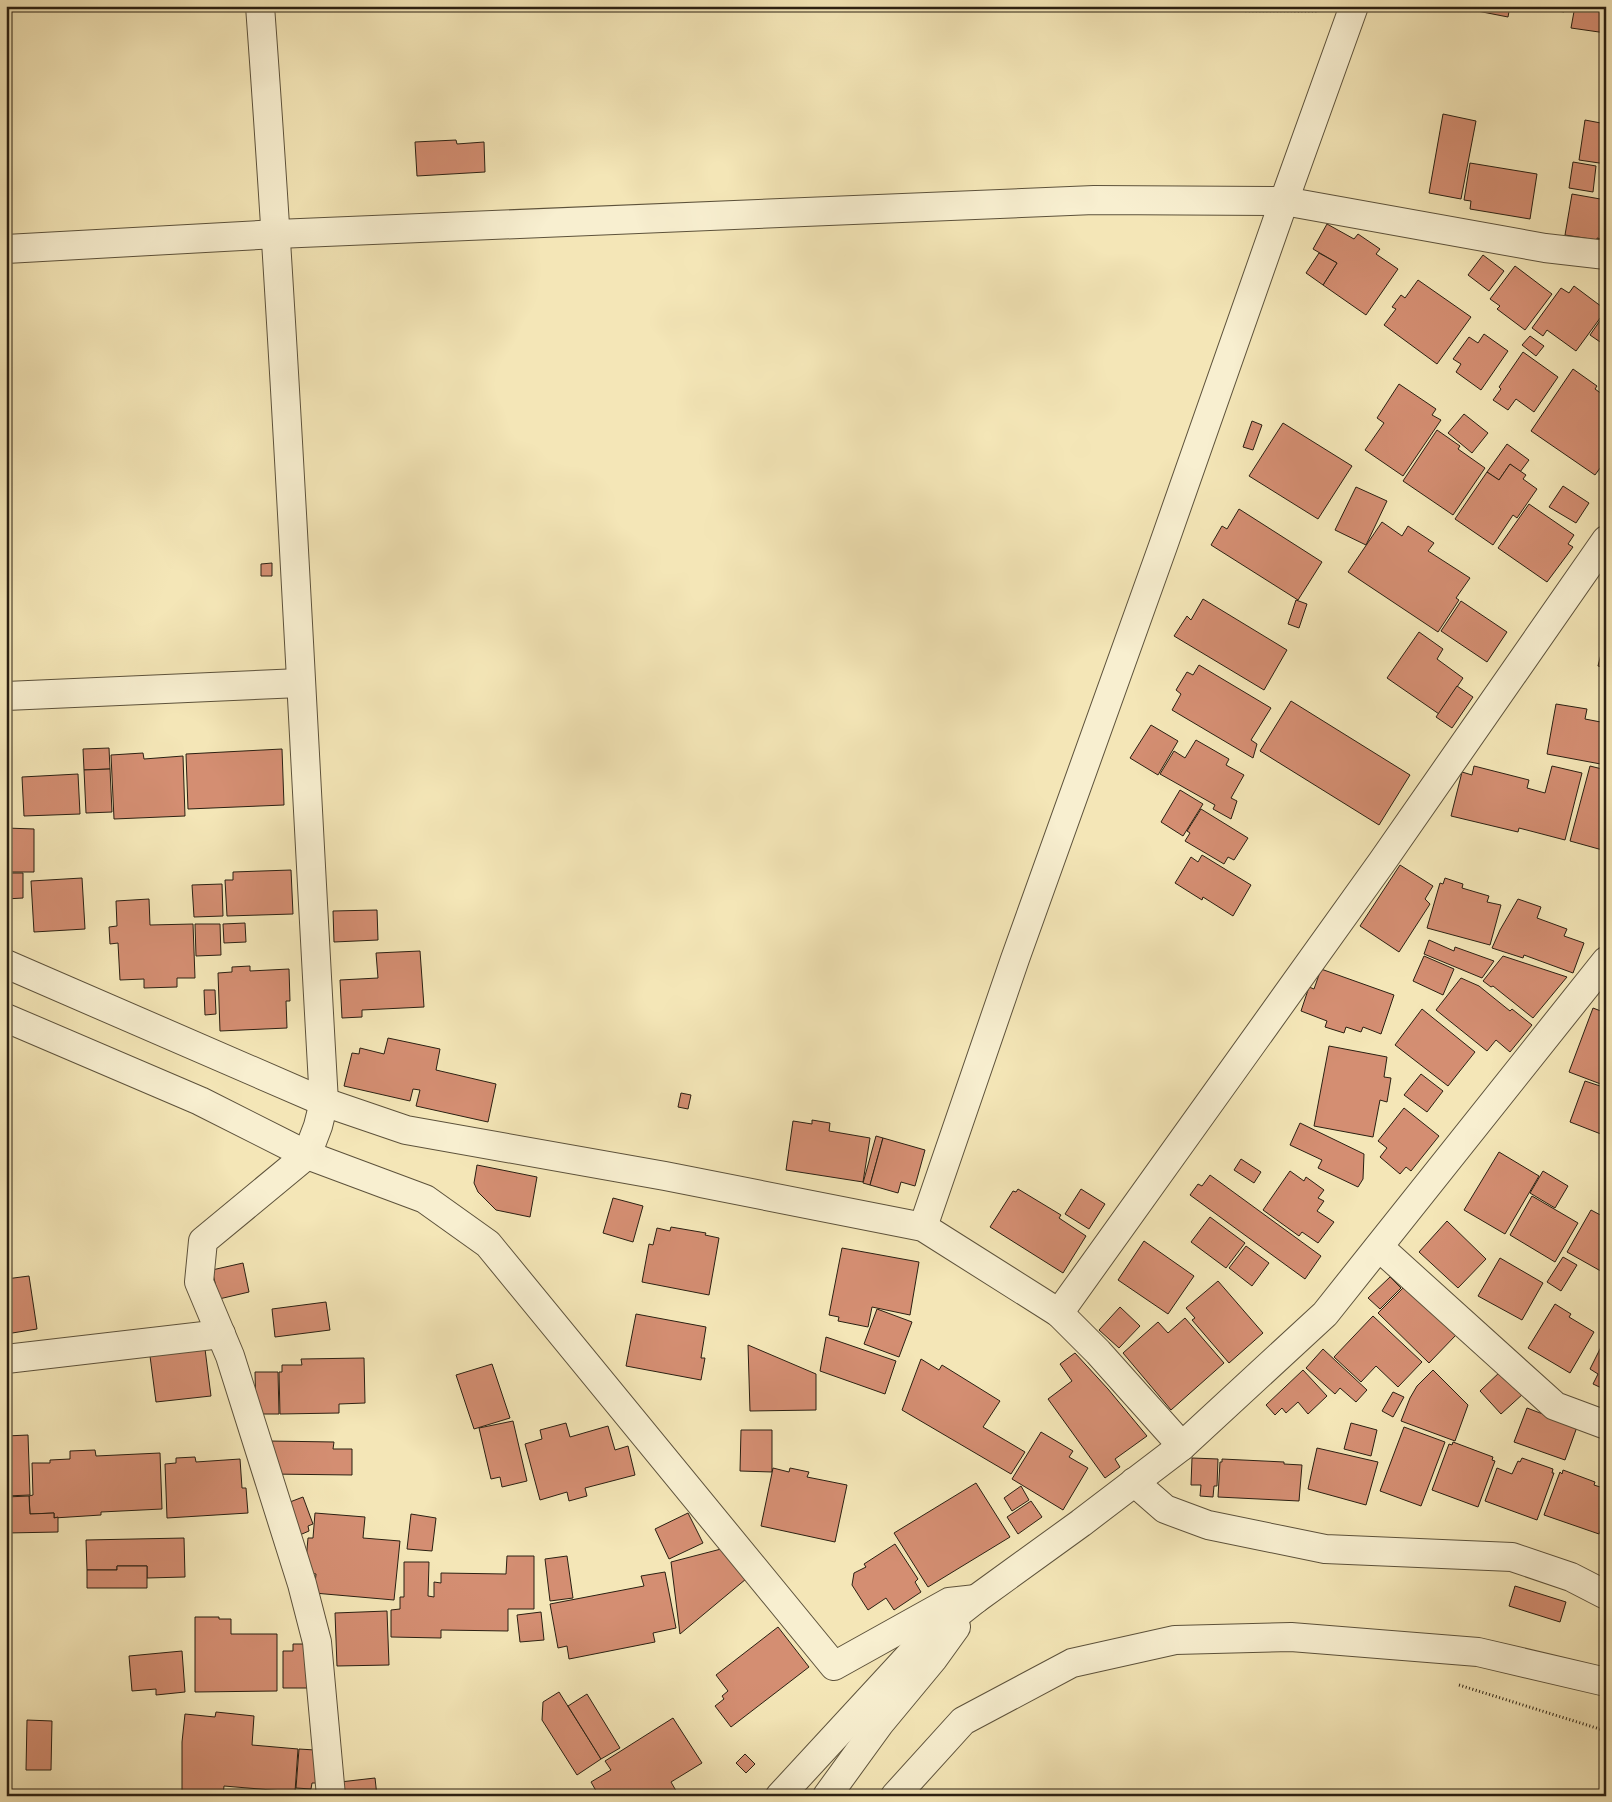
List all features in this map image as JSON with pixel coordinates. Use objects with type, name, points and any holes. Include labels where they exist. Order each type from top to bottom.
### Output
[{"type":"street","points":[[260,6],[276,234],[324,1102],[318,1126],[307,1155],[204,1241],[199,1282],[230,1356],[302,1584],[318,1642],[331,1796]]},
{"type":"street","points":[[923,1227],[1015,959],[1354,9]]},
{"type":"street","points":[[6,249],[276,234],[1094,200],[1284,201],[1545,248],[1606,255]]},
{"type":"street","points":[[1059,1313],[1376,870],[1606,540]]},
{"type":"street","points":[[6,696],[300,683]]},
{"type":"street","points":[[780,1796],[924,1640],[976,1599],[1081,1523],[1182,1446],[1325,1314],[1606,961]]},
{"type":"street","points":[[6,964],[324,1102],[406,1130],[665,1176],[923,1227],[1059,1313],[1098,1352],[1182,1446]]},
{"type":"street","points":[[6,1018],[200,1101],[307,1155],[424,1199],[488,1244],[834,1666],[949,1602],[976,1599]]},
{"type":"street","points":[[1379,1247],[1555,1406],[1606,1425]]},
{"type":"street","points":[[6,1359],[221,1334]]},
{"type":"street","points":[[1134,1482],[1166,1509],[1208,1525],[1325,1549],[1512,1558],[1571,1577],[1606,1595]]},
{"type":"street","points":[[827,1796],[880,1723],[933,1659],[976,1599]]},
{"type":"street","points":[[895,1796],[963,1721],[1072,1663],[1175,1640],[1291,1637],[1478,1652],[1606,1682]]},
{"type":"path","points":[[917,6],[924,9],[1354,9]]},
{"type":"path","points":[[1457,1684],[1606,1731]]},
{"type":"building","points":[[1430,6],[1455,6],[1455,10]]},
{"type":"building","points":[[1462,6],[1510,6],[1508,17],[1462,8]]},
{"type":"building","points":[[1530,6],[1565,6],[1564,12]]},
{"type":"building","points":[[1575,6],[1606,6],[1606,33],[1571,28]]},
{"type":"building","points":[[1443,114],[1476,121],[1461,199],[1429,193]]},
{"type":"building","points":[[1585,120],[1606,124],[1606,164],[1579,160]]},
{"type":"building","points":[[456,140],[457,144],[484,142],[485,172],[417,176],[415,142]]},
{"type":"building","points":[[1573,162],[1596,166],[1593,192],[1569,188]]},
{"type":"building","points":[[1470,163],[1537,174],[1530,219],[1470,209],[1471,201],[1464,200]]},
{"type":"building","points":[[1572,194],[1606,200],[1606,240],[1565,235]]},
{"type":"building","points":[[1327,224],[1354,239],[1358,234],[1380,249],[1376,254],[1398,269],[1366,315],[1323,285],[1337,263],[1313,249]]},
{"type":"building","points":[[1319,253],[1337,263],[1323,285],[1306,273]]},
{"type":"building","points":[[1483,255],[1504,271],[1489,291],[1468,275]]},
{"type":"building","points":[[1515,266],[1552,294],[1525,330],[1497,309],[1500,306],[1490,299]]},
{"type":"building","points":[[1418,280],[1471,317],[1437,364],[1384,325],[1396,309],[1392,307],[1401,295],[1405,298]]},
{"type":"building","points":[[1574,286],[1606,310],[1576,351],[1547,330],[1543,336],[1532,328],[1561,288],[1569,293]]},
{"type":"building","points":[[1606,312],[1606,346],[1590,335]]},
{"type":"building","points":[[1484,334],[1508,351],[1481,390],[1456,372],[1461,364],[1453,359],[1469,337],[1478,343]]},
{"type":"building","points":[[1530,336],[1544,346],[1536,356],[1522,345]]},
{"type":"building","points":[[1523,352],[1558,377],[1534,412],[1516,399],[1508,410],[1493,400],[1501,389],[1499,387]]},
{"type":"building","points":[[1573,369],[1597,386],[1595,389],[1606,397],[1606,460],[1595,475],[1531,431]]},
{"type":"building","points":[[1399,384],[1436,409],[1432,415],[1441,420],[1403,476],[1365,450],[1384,423],[1377,418]]},
{"type":"building","points":[[1464,414],[1488,433],[1472,453],[1448,433]]},
{"type":"building","points":[[1252,421],[1262,425],[1253,450],[1243,447]]},
{"type":"building","points":[[1283,423],[1352,466],[1318,519],[1249,476]]},
{"type":"building","points":[[1437,430],[1460,446],[1458,449],[1485,468],[1453,515],[1403,481]]},
{"type":"building","points":[[1507,444],[1529,460],[1520,472],[1510,464],[1499,480],[1487,472]]},
{"type":"building","points":[[1510,464],[1526,475],[1523,479],[1537,489],[1517,518],[1513,515],[1493,545],[1455,519],[1487,472],[1499,480]]},
{"type":"building","points":[[1563,486],[1589,503],[1576,523],[1549,507]]},
{"type":"building","points":[[1356,487],[1387,501],[1366,545],[1335,530]]},
{"type":"building","points":[[1529,504],[1574,535],[1568,544],[1573,547],[1547,582],[1498,548]]},
{"type":"building","points":[[1239,509],[1322,562],[1298,600],[1211,545],[1222,526],[1227,529]]},
{"type":"building","points":[[1382,522],[1402,536],[1408,526],[1434,543],[1428,551],[1470,578],[1456,598],[1459,600],[1438,632],[1348,572]]},
{"type":"building","points":[[272,563],[272,576],[261,576],[261,564]]},
{"type":"building","points":[[1203,599],[1287,650],[1264,690],[1174,636],[1187,616],[1191,620]]},
{"type":"building","points":[[1296,600],[1307,604],[1299,628],[1288,624]]},
{"type":"building","points":[[1461,601],[1507,632],[1487,662],[1441,631]]},
{"type":"building","points":[[1419,632],[1443,649],[1437,659],[1463,678],[1439,714],[1387,678]]},
{"type":"building","points":[[1606,643],[1606,668],[1598,666]]},
{"type":"building","points":[[1199,665],[1271,708],[1251,740],[1257,744],[1253,758],[1172,710],[1181,694],[1176,690],[1187,672],[1193,675]]},
{"type":"building","points":[[1457,686],[1473,697],[1452,728],[1436,717]]},
{"type":"building","points":[[1291,701],[1410,775],[1379,825],[1260,751]]},
{"type":"building","points":[[1556,704],[1587,709],[1585,719],[1606,723],[1606,765],[1547,754]]},
{"type":"building","points":[[1151,725],[1178,741],[1158,775],[1130,758]]},
{"type":"building","points":[[1196,740],[1229,759],[1226,765],[1244,775],[1231,798],[1237,801],[1231,819],[1213,809],[1215,805],[1160,774],[1174,751],[1185,758]]},
{"type":"building","points":[[109,748],[110,769],[84,770],[83,749]]},
{"type":"building","points":[[282,749],[284,805],[188,809],[186,754]]},
{"type":"building","points":[[143,753],[144,759],[183,756],[185,816],[114,819],[111,755]]},
{"type":"building","points":[[1474,766],[1529,780],[1527,788],[1545,793],[1552,766],[1582,773],[1565,840],[1519,828],[1518,832],[1451,816],[1462,772],[1472,775]]},
{"type":"building","points":[[1590,766],[1606,770],[1606,851],[1570,841]]},
{"type":"building","points":[[110,769],[112,812],[86,813],[84,770]]},
{"type":"building","points":[[78,774],[80,814],[24,816],[22,777]]},
{"type":"building","points":[[1180,790],[1203,804],[1183,836],[1161,822]]},
{"type":"building","points":[[1201,809],[1248,838],[1234,860],[1228,857],[1224,864],[1185,841],[1190,833],[1187,831]]},
{"type":"building","points":[[6,828],[34,829],[34,872],[6,872]]},
{"type":"building","points":[[1202,855],[1251,885],[1233,916],[1203,897],[1202,900],[1175,883],[1191,857],[1198,862]]},
{"type":"building","points":[[1400,865],[1433,886],[1425,899],[1430,904],[1399,952],[1360,926]]},
{"type":"building","points":[[291,870],[293,914],[227,916],[225,880],[233,880],[233,872]]},
{"type":"building","points":[[6,873],[23,873],[23,898],[6,899]]},
{"type":"building","points":[[82,878],[85,929],[34,932],[31,881]]},
{"type":"building","points":[[1445,878],[1463,884],[1462,888],[1489,896],[1487,902],[1501,905],[1490,945],[1427,928],[1440,883],[1443,884]]},
{"type":"building","points":[[222,884],[223,916],[194,917],[192,885]]},
{"type":"building","points":[[149,899],[150,925],[193,924],[195,978],[177,978],[177,987],[144,988],[144,979],[120,980],[118,943],[110,944],[109,927],[117,926],[116,901]]},
{"type":"building","points":[[1518,899],[1541,907],[1537,918],[1567,929],[1564,936],[1584,943],[1573,973],[1524,955],[1523,958],[1492,948]]},
{"type":"building","points":[[377,910],[378,940],[334,942],[333,911]]},
{"type":"building","points":[[245,923],[246,942],[224,943],[223,924]]},
{"type":"building","points":[[195,924],[220,924],[221,955],[196,956]]},
{"type":"building","points":[[1429,940],[1454,951],[1455,947],[1494,961],[1482,978],[1424,954]]},
{"type":"building","points":[[420,951],[424,1007],[362,1010],[362,1017],[342,1018],[340,980],[378,978],[376,953]]},
{"type":"building","points":[[1424,956],[1454,969],[1443,995],[1413,981]]},
{"type":"building","points":[[1503,956],[1567,977],[1533,1018],[1493,986],[1491,987],[1483,981]]},
{"type":"building","points":[[250,966],[250,971],[289,969],[290,1001],[286,1001],[287,1028],[220,1031],[218,973],[232,972],[232,967]]},
{"type":"building","points":[[1321,969],[1394,995],[1381,1034],[1363,1027],[1361,1032],[1346,1027],[1344,1033],[1325,1027],[1327,1021],[1301,1011],[1309,987],[1314,989]]},
{"type":"building","points":[[1461,978],[1479,986],[1510,1011],[1512,1009],[1532,1025],[1510,1052],[1496,1040],[1487,1051],[1436,1010]]},
{"type":"building","points":[[204,990],[215,990],[216,1014],[205,1015]]},
{"type":"building","points":[[1593,1008],[1606,1013],[1606,1086],[1569,1072]]},
{"type":"building","points":[[1422,1009],[1475,1052],[1448,1086],[1395,1045]]},
{"type":"building","points":[[388,1038],[440,1049],[436,1070],[496,1084],[488,1122],[416,1106],[420,1090],[413,1089],[410,1101],[344,1086],[352,1053],[359,1054],[360,1048],[384,1054]]},
{"type":"building","points":[[1329,1046],[1387,1057],[1384,1077],[1391,1078],[1387,1102],[1380,1100],[1373,1137],[1314,1126]]},
{"type":"building","points":[[1421,1074],[1443,1091],[1427,1112],[1404,1095]]},
{"type":"building","points":[[1585,1081],[1606,1088],[1606,1136],[1570,1122]]},
{"type":"building","points":[[681,1093],[691,1095],[688,1109],[678,1107]]},
{"type":"building","points":[[1404,1108],[1439,1136],[1411,1171],[1406,1167],[1400,1174],[1380,1157],[1387,1148],[1378,1141]]},
{"type":"building","points":[[812,1120],[830,1123],[829,1131],[870,1138],[863,1182],[786,1170],[793,1121],[812,1124]]},
{"type":"building","points":[[1300,1123],[1364,1154],[1363,1179],[1358,1187],[1318,1168],[1322,1160],[1290,1145]]},
{"type":"building","points":[[876,1136],[883,1138],[870,1185],[863,1183]]},
{"type":"building","points":[[883,1138],[925,1150],[915,1186],[901,1182],[898,1193],[870,1185]]},
{"type":"building","points":[[1499,1152],[1539,1176],[1505,1234],[1464,1210]]},
{"type":"building","points":[[1241,1159],[1261,1172],[1254,1183],[1234,1170]]},
{"type":"building","points":[[477,1165],[537,1177],[530,1217],[496,1210],[478,1192],[474,1183]]},
{"type":"building","points":[[1290,1171],[1304,1181],[1306,1177],[1324,1190],[1318,1198],[1324,1201],[1317,1211],[1334,1222],[1318,1243],[1302,1232],[1299,1236],[1263,1210]]},
{"type":"building","points":[[1543,1171],[1568,1186],[1555,1208],[1530,1193]]},
{"type":"building","points":[[1210,1175],[1321,1256],[1305,1279],[1190,1195],[1198,1184],[1202,1186]]},
{"type":"building","points":[[1018,1189],[1061,1215],[1059,1218],[1086,1236],[1063,1273],[990,1227],[1013,1191],[1016,1192]]},
{"type":"building","points":[[1081,1189],[1105,1204],[1089,1229],[1065,1214]]},
{"type":"building","points":[[1532,1196],[1578,1223],[1555,1262],[1510,1235]]},
{"type":"building","points":[[613,1198],[643,1206],[633,1242],[603,1233]]},
{"type":"building","points":[[1591,1210],[1606,1218],[1606,1274],[1567,1252]]},
{"type":"building","points":[[1210,1217],[1245,1243],[1226,1268],[1191,1242]]},
{"type":"building","points":[[1447,1221],[1486,1259],[1458,1288],[1419,1252]]},
{"type":"building","points":[[671,1227],[706,1233],[705,1235],[719,1238],[709,1295],[642,1282],[649,1244],[653,1245],[657,1228],[670,1231]]},
{"type":"building","points":[[1144,1241],[1194,1276],[1168,1314],[1118,1280]]},
{"type":"building","points":[[1246,1246],[1269,1263],[1252,1286],[1229,1268]]},
{"type":"building","points":[[842,1248],[919,1262],[910,1315],[872,1307],[868,1327],[838,1321],[839,1317],[829,1315]]},
{"type":"building","points":[[1563,1257],[1577,1265],[1561,1291],[1547,1282]]},
{"type":"building","points":[[1500,1258],[1543,1283],[1522,1320],[1478,1296]]},
{"type":"building","points":[[243,1263],[249,1292],[219,1299],[212,1270]]},
{"type":"building","points":[[29,1276],[37,1329],[6,1334],[6,1279]]},
{"type":"building","points":[[1390,1277],[1401,1288],[1380,1309],[1368,1298]]},
{"type":"building","points":[[1218,1281],[1263,1333],[1229,1363],[1192,1320],[1195,1318],[1186,1308]]},
{"type":"building","points":[[1405,1286],[1456,1335],[1429,1363],[1378,1313]]},
{"type":"building","points":[[326,1302],[330,1330],[275,1337],[272,1309]]},
{"type":"building","points":[[1555,1304],[1571,1314],[1569,1317],[1594,1332],[1570,1373],[1528,1348]]},
{"type":"building","points":[[1120,1307],[1140,1326],[1119,1348],[1099,1330]]},
{"type":"building","points":[[877,1309],[912,1322],[899,1357],[864,1344]]},
{"type":"building","points":[[636,1314],[706,1327],[701,1358],[705,1358],[701,1380],[626,1366]]},
{"type":"building","points":[[1373,1316],[1422,1362],[1398,1387],[1376,1366],[1361,1382],[1334,1357]]},
{"type":"building","points":[[1185,1318],[1224,1363],[1171,1410],[1123,1353],[1158,1322],[1168,1333]]},
{"type":"building","points":[[826,1337],[896,1361],[885,1394],[820,1371]]},
{"type":"building","points":[[1606,1337],[1606,1390],[1593,1384],[1598,1374],[1590,1369]]},
{"type":"building","points":[[748,1345],[816,1374],[816,1410],[750,1411]]},
{"type":"building","points":[[205,1349],[211,1396],[156,1402],[150,1356]]},
{"type":"building","points":[[1323,1349],[1367,1390],[1356,1402],[1340,1388],[1335,1394],[1306,1368]]},
{"type":"building","points":[[1075,1353],[1147,1436],[1115,1459],[1120,1467],[1105,1478],[1048,1399],[1072,1381],[1060,1364]]},
{"type":"building","points":[[364,1358],[365,1403],[339,1404],[339,1413],[280,1414],[279,1372],[282,1372],[282,1365],[302,1365],[301,1359]]},
{"type":"building","points":[[921,1359],[939,1370],[942,1365],[1000,1401],[983,1427],[1025,1452],[1011,1474],[902,1410]]},
{"type":"building","points":[[492,1364],[510,1418],[474,1429],[456,1375]]},
{"type":"building","points":[[1303,1370],[1327,1396],[1308,1414],[1298,1402],[1286,1413],[1282,1408],[1275,1415],[1266,1405]]},
{"type":"building","points":[[1433,1370],[1468,1405],[1455,1441],[1401,1421],[1417,1386]]},
{"type":"building","points":[[1502,1370],[1524,1393],[1501,1414],[1480,1391]]},
{"type":"building","points":[[255,1372],[278,1372],[279,1414],[256,1414]]},
{"type":"building","points":[[1393,1392],[1404,1397],[1393,1417],[1382,1411]]},
{"type":"building","points":[[1527,1408],[1577,1427],[1565,1460],[1514,1442]]},
{"type":"building","points":[[513,1421],[527,1481],[502,1487],[500,1477],[491,1479],[479,1428]]},
{"type":"building","points":[[566,1423],[570,1437],[608,1426],[615,1450],[628,1446],[635,1475],[585,1488],[587,1496],[569,1501],[567,1492],[540,1500],[525,1444],[542,1439],[540,1430]]},
{"type":"building","points":[[1351,1423],[1377,1430],[1371,1456],[1344,1449]]},
{"type":"building","points":[[1404,1427],[1445,1442],[1421,1506],[1380,1491]]},
{"type":"building","points":[[741,1430],[772,1430],[772,1472],[740,1471]]},
{"type":"building","points":[[1041,1432],[1073,1451],[1069,1457],[1088,1468],[1063,1510],[1012,1479]]},
{"type":"building","points":[[28,1435],[30,1495],[6,1496],[6,1436]]},
{"type":"building","points":[[269,1441],[334,1442],[333,1449],[352,1449],[352,1475],[269,1474]]},
{"type":"building","points":[[1453,1442],[1493,1457],[1492,1460],[1495,1461],[1478,1507],[1432,1490],[1449,1444],[1452,1445]]},
{"type":"building","points":[[1317,1448],[1378,1462],[1366,1505],[1308,1489]]},
{"type":"building","points":[[95,1450],[96,1456],[160,1453],[162,1509],[101,1512],[101,1515],[54,1518],[54,1513],[30,1514],[29,1496],[33,1495],[32,1463],[50,1463],[50,1460],[70,1459],[70,1451]]},
{"type":"building","points":[[195,1457],[196,1462],[240,1459],[242,1488],[246,1488],[248,1513],[167,1518],[165,1464],[176,1463],[176,1458]]},
{"type":"building","points":[[1192,1458],[1218,1459],[1217,1486],[1214,1486],[1213,1497],[1200,1496],[1201,1485],[1191,1485]]},
{"type":"building","points":[[1522,1458],[1553,1469],[1552,1473],[1554,1473],[1537,1520],[1485,1501],[1497,1468],[1512,1474],[1518,1461],[1520,1462]]},
{"type":"building","points":[[1222,1459],[1284,1462],[1284,1464],[1302,1465],[1299,1501],[1218,1497],[1220,1462],[1222,1462]]},
{"type":"building","points":[[773,1468],[789,1472],[790,1468],[809,1472],[807,1477],[847,1485],[835,1542],[761,1526]]},
{"type":"building","points":[[1563,1470],[1595,1482],[1594,1485],[1606,1489],[1606,1516],[1599,1534],[1544,1515],[1560,1472],[1562,1474]]},
{"type":"building","points":[[976,1483],[1010,1537],[928,1587],[894,1533]]},
{"type":"building","points":[[1021,1486],[1029,1500],[1012,1511],[1004,1498]]},
{"type":"building","points":[[29,1496],[30,1514],[54,1513],[54,1518],[58,1517],[58,1532],[7,1533],[6,1497]]},
{"type":"building","points":[[303,1497],[313,1524],[308,1526],[309,1531],[295,1537],[282,1505]]},
{"type":"building","points":[[1031,1501],[1042,1517],[1018,1534],[1007,1517]]},
{"type":"building","points":[[315,1513],[365,1517],[363,1538],[400,1541],[394,1600],[314,1593],[316,1574],[305,1572],[308,1538],[313,1538]]},
{"type":"building","points":[[688,1513],[703,1543],[669,1559],[655,1529]]},
{"type":"building","points":[[411,1514],[436,1518],[432,1551],[407,1549]]},
{"type":"building","points":[[184,1538],[185,1577],[147,1578],[147,1566],[117,1566],[117,1570],[87,1570],[86,1540]]},
{"type":"building","points":[[895,1544],[918,1579],[915,1582],[921,1592],[894,1610],[886,1598],[868,1610],[852,1585],[854,1573],[866,1567],[864,1564]]},
{"type":"building","points":[[721,1549],[746,1579],[680,1634],[671,1562]]},
{"type":"building","points":[[507,1556],[534,1556],[534,1609],[508,1609],[508,1631],[441,1630],[441,1638],[391,1637],[391,1610],[400,1609],[400,1597],[404,1597],[404,1562],[429,1562],[428,1596],[434,1597],[434,1582],[441,1583],[441,1573],[506,1574]]},
{"type":"building","points":[[567,1556],[573,1598],[550,1601],[545,1559]]},
{"type":"building","points":[[117,1566],[147,1566],[147,1588],[87,1588],[87,1570],[117,1570]]},
{"type":"building","points":[[665,1572],[676,1628],[653,1633],[655,1642],[569,1659],[567,1646],[558,1648],[550,1604],[644,1586],[641,1576]]},
{"type":"building","points":[[1515,1586],[1566,1602],[1560,1622],[1509,1606]]},
{"type":"building","points":[[387,1611],[389,1665],[337,1666],[335,1613]]},
{"type":"building","points":[[541,1612],[544,1640],[520,1642],[517,1615]]},
{"type":"building","points":[[195,1617],[231,1619],[231,1634],[277,1634],[277,1691],[195,1692]]},
{"type":"building","points":[[778,1627],[809,1667],[731,1727],[715,1706],[724,1699],[722,1696],[728,1691],[716,1675]]},
{"type":"building","points":[[293,1644],[309,1644],[309,1688],[283,1688],[283,1651],[293,1651]]},
{"type":"building","points":[[182,1651],[185,1692],[156,1695],[156,1689],[132,1691],[129,1656]]},
{"type":"building","points":[[559,1692],[601,1759],[577,1775],[542,1720],[543,1702]]},
{"type":"building","points":[[587,1694],[620,1748],[601,1759],[568,1706]]},
{"type":"building","points":[[216,1712],[254,1716],[252,1745],[298,1749],[295,1792],[224,1786],[223,1796],[182,1796],[182,1742],[185,1714],[215,1717]]},
{"type":"building","points":[[673,1718],[702,1763],[671,1782],[679,1796],[599,1796],[591,1782],[611,1770],[605,1761]]},
{"type":"building","points":[[27,1720],[52,1721],[51,1770],[26,1770]]},
{"type":"building","points":[[299,1749],[315,1750],[316,1783],[312,1783],[311,1789],[296,1788]]},
{"type":"building","points":[[745,1754],[755,1764],[746,1773],[736,1763]]},
{"type":"building","points":[[375,1778],[377,1796],[342,1796],[340,1782]]}]
